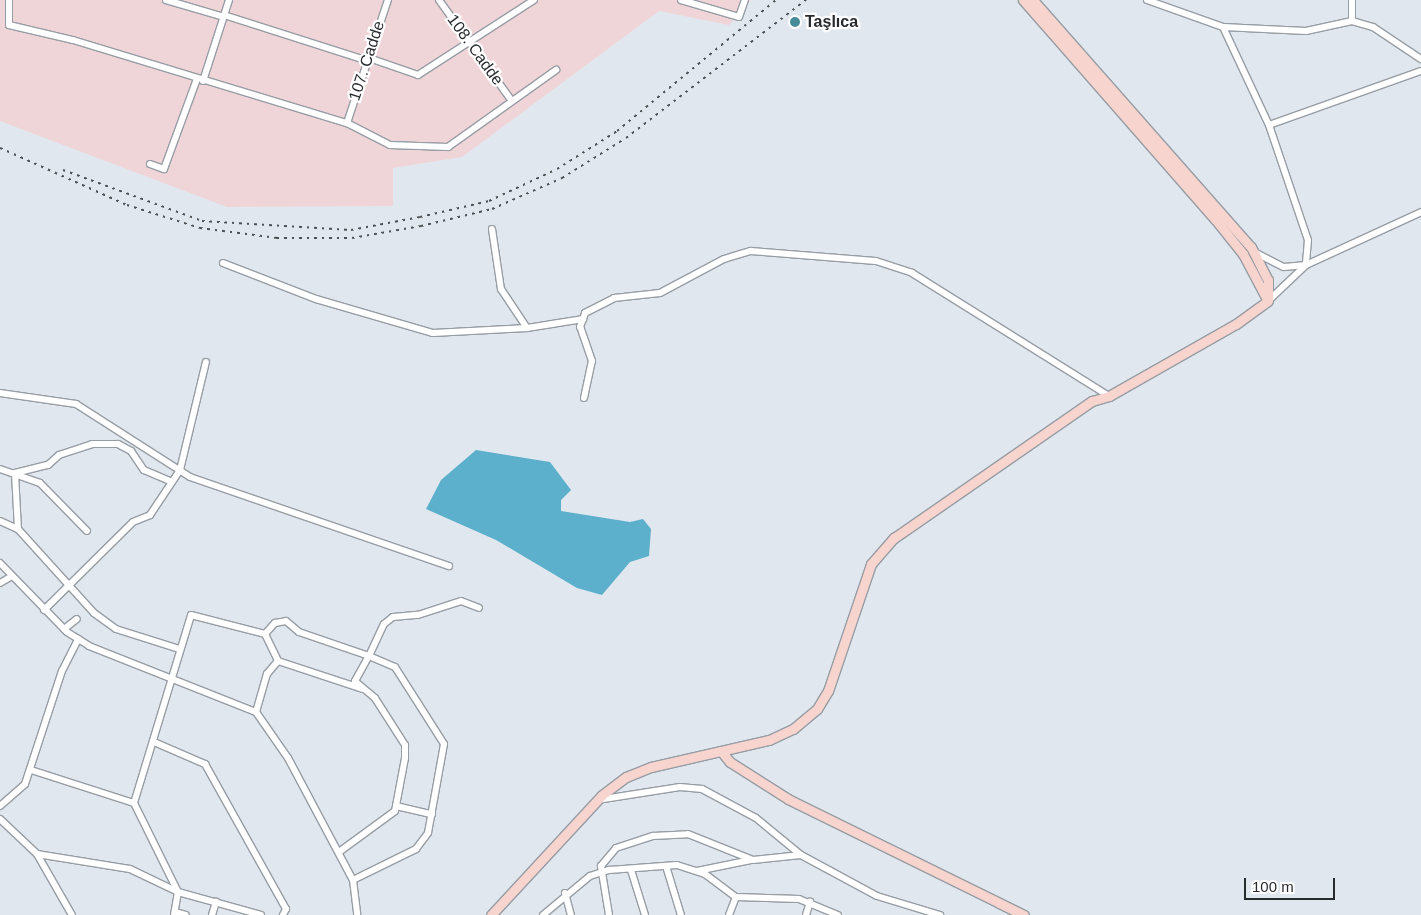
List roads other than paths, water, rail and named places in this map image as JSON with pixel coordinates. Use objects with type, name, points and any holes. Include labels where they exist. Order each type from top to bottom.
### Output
[{"type":"main road","points":[[1023,0],[1215,219],[1242,254],[1268,301]]},
{"type":"main road","points":[[1033,0],[1250,248],[1268,280],[1268,301]]},
{"type":"main road","points":[[491,915],[597,800],[634,773],[769,740],[793,729],[817,709],[828,691],[880,551],[1092,401],[1109,396],[1268,301]]},
{"type":"main road","points":[[721,751],[730,762],[788,799],[1024,915]]},
{"type":"street","points":[[10,0],[6,16],[9,25],[347,123],[390,145],[448,147],[511,100],[556,70]]},
{"type":"street","points":[[166,0],[418,75],[471,45],[534,0]]},
{"type":"street","points":[[150,164],[164,169],[200,80],[229,0]]},
{"type":"street","name":"107. Cadde","points":[[347,123],[388,0]]},
{"type":"street","name":"108. Cadde","points":[[439,0],[511,100]]},
{"type":"street","points":[[681,0],[739,17],[745,0]]},
{"type":"street","points":[[1147,0],[1223,28],[1306,31],[1352,21],[1373,27],[1421,59]]},
{"type":"street","points":[[1352,0],[1352,21]]},
{"type":"street","points":[[1223,28],[1269,125],[1304,222],[1306,265]]},
{"type":"street","points":[[1269,125],[1421,71]]},
{"type":"street","points":[[1268,301],[1306,265],[1421,212]]},
{"type":"street","points":[[492,229],[501,289],[527,328]]},
{"type":"street","points":[[1250,248],[1265,260],[1284,267],[1306,265]]},
{"type":"street","points":[[223,263],[316,299],[433,333],[527,328],[583,318],[614,298],[660,293],[724,259],[751,251],[876,261],[912,273],[1109,396]]},
{"type":"street","points":[[583,318],[580,327],[592,361],[584,398]]},
{"type":"street","points":[[44,610],[133,522],[150,515],[180,470],[206,362]]},
{"type":"street","points":[[0,393],[76,404],[180,470],[449,566]]},
{"type":"street","points":[[16,473],[48,464],[59,455],[92,444],[110,443],[131,451],[144,470],[172,482]]},
{"type":"street","points":[[0,469],[16,473],[40,483],[87,531]]},
{"type":"street","points":[[16,473],[18,529]]},
{"type":"street","points":[[0,521],[18,529],[71,584],[94,613],[116,629],[179,649]]},
{"type":"street","points":[[0,563],[44,610],[78,639],[256,712],[288,758],[353,880],[357,915]]},
{"type":"street","points":[[0,583],[12,576]]},
{"type":"street","points":[[339,852],[396,806],[404,745],[366,690],[354,681],[369,656],[384,624],[393,617],[418,615],[461,601],[479,608]]},
{"type":"street","points":[[186,915],[174,913],[178,892],[134,803],[154,742],[170,676],[191,616],[265,634],[278,660],[366,690]]},
{"type":"street","points":[[64,629],[77,619]]},
{"type":"street","points":[[265,634],[275,623],[286,621],[299,632],[395,667],[444,744],[428,833],[416,849],[353,880]]},
{"type":"street","points":[[0,806],[25,784],[62,671],[78,639]]},
{"type":"street","points":[[256,712],[267,674],[278,660]]},
{"type":"street","points":[[154,742],[205,764],[286,909],[283,915]]},
{"type":"street","points":[[31,770],[134,803]]},
{"type":"street","points":[[597,800],[695,787],[756,818],[801,855],[878,896],[940,915]]},
{"type":"street","points":[[396,806],[432,814]]},
{"type":"street","points":[[0,819],[37,854],[72,915]]},
{"type":"street","points":[[608,915],[600,872],[608,852],[653,836],[688,834],[752,860]]},
{"type":"street","points":[[37,854],[130,869],[178,892],[261,915]]},
{"type":"street","points":[[543,915],[565,893],[600,872],[666,866],[696,871],[752,860],[801,855]]},
{"type":"street","points":[[666,866],[681,915]]},
{"type":"street","points":[[631,870],[645,915]]},
{"type":"street","points":[[696,871],[736,897],[810,902],[838,915]]},
{"type":"street","points":[[565,893],[571,915]]},
{"type":"street","points":[[729,915],[736,897]]},
{"type":"street","points":[[212,915],[216,902]]},
{"type":"street","points":[[806,915],[810,902]]},
{"type":"water","points":[[476,450],[550,462],[571,490],[561,500],[561,511],[630,522],[643,519],[651,529],[649,556],[630,562],[602,595],[577,588],[496,540],[426,509],[441,480]]},
{"type":"railway","points":[[63,170],[202,221],[351,230],[489,201],[557,169],[617,131],[776,0]]},
{"type":"railway","points":[[0,148],[127,205],[200,228],[277,238],[352,238],[421,226],[492,209],[562,178],[626,138],[806,0]]},
{"type":"place","name":"Taşlıca","points":[[795,22]]}]
